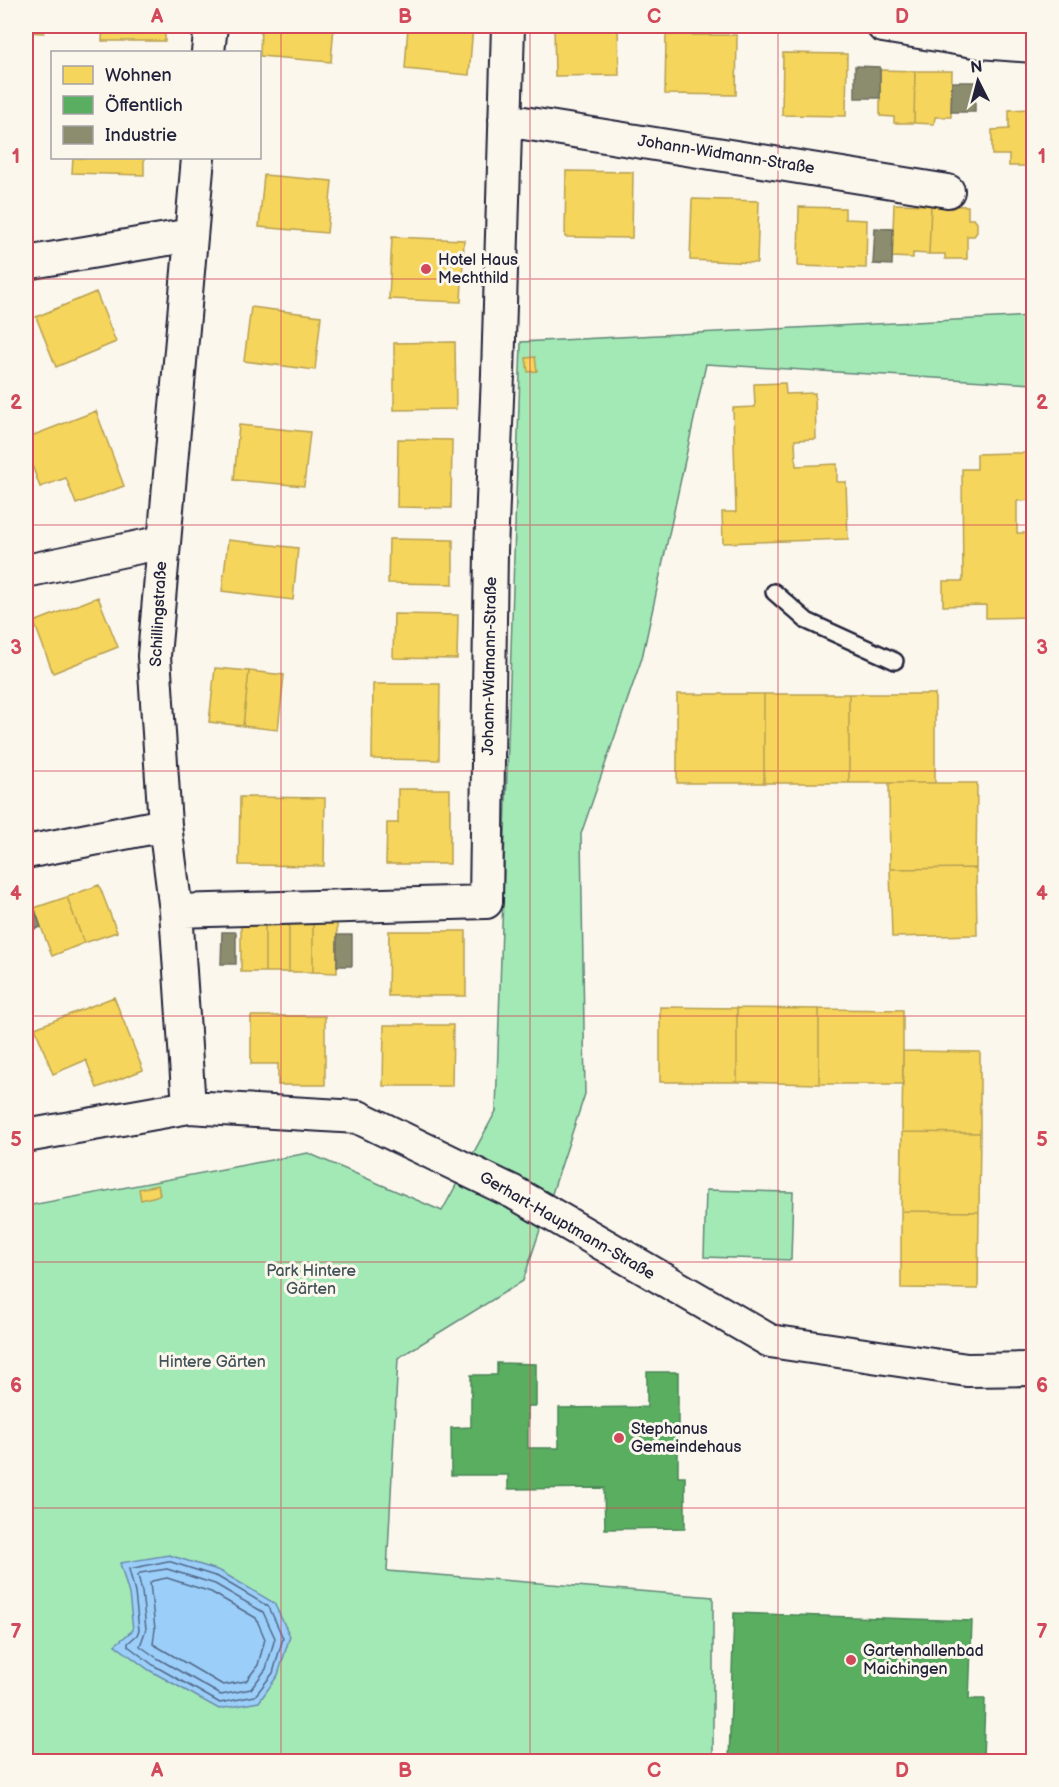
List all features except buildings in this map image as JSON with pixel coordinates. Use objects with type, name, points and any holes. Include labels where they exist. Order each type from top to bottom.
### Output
[{"type":"street","points":[[208,51],[211,26]]},
{"type":"street","name":"Johann-Widmann-Straße","points":[[176,911],[486,902],[491,550],[508,26]]},
{"type":"street","points":[[883,26],[979,34],[1034,46]]},
{"type":"street","name":"Johann-Widmann-Straße","points":[[505,120],[948,191]]},
{"type":"street","name":"Schillingstraße","points":[[189,1107],[176,911],[165,825],[154,657],[198,159]]},
{"type":"street","points":[[26,263],[191,235]]},
{"type":"street","points":[[26,571],[163,542]]},
{"type":"street","points":[[26,852],[165,825]]},
{"type":"street","name":"Gerhart-Hauptmann-Straße","points":[[26,1136],[189,1107],[358,1117],[513,1192],[770,1341],[967,1370],[1034,1369]]},
{"type":"lane","points":[[774,592],[807,621],[895,661]]},
{"type":"green space","name":"Hintere Gärten","points":[[1033,316],[1033,384],[706,364],[642,658],[581,834],[585,1094],[523,1281],[398,1358],[387,1571],[713,1597],[713,1761],[26,1762],[26,1206],[308,1153],[442,1211],[496,1111],[521,342]]},
{"type":"green space","points":[[706,1190],[793,1192],[791,1260],[704,1257]]},
{"type":"water","points":[[169,1555],[220,1571],[274,1603],[290,1636],[278,1675],[259,1702],[219,1709],[149,1670],[115,1645],[133,1630],[129,1594],[120,1563]]},
{"type":"place","name":"Hotel Haus Mechthild","points":[[426,269]]},
{"type":"place","name":"Stephanus Gemeindehaus","points":[[619,1438]]},
{"type":"place","name":"Gartenhallenbad Maichingen","points":[[851,1660]]},
{"type":"park label","name":"Park Hintere Gärten","points":[[311,1280]]}]
